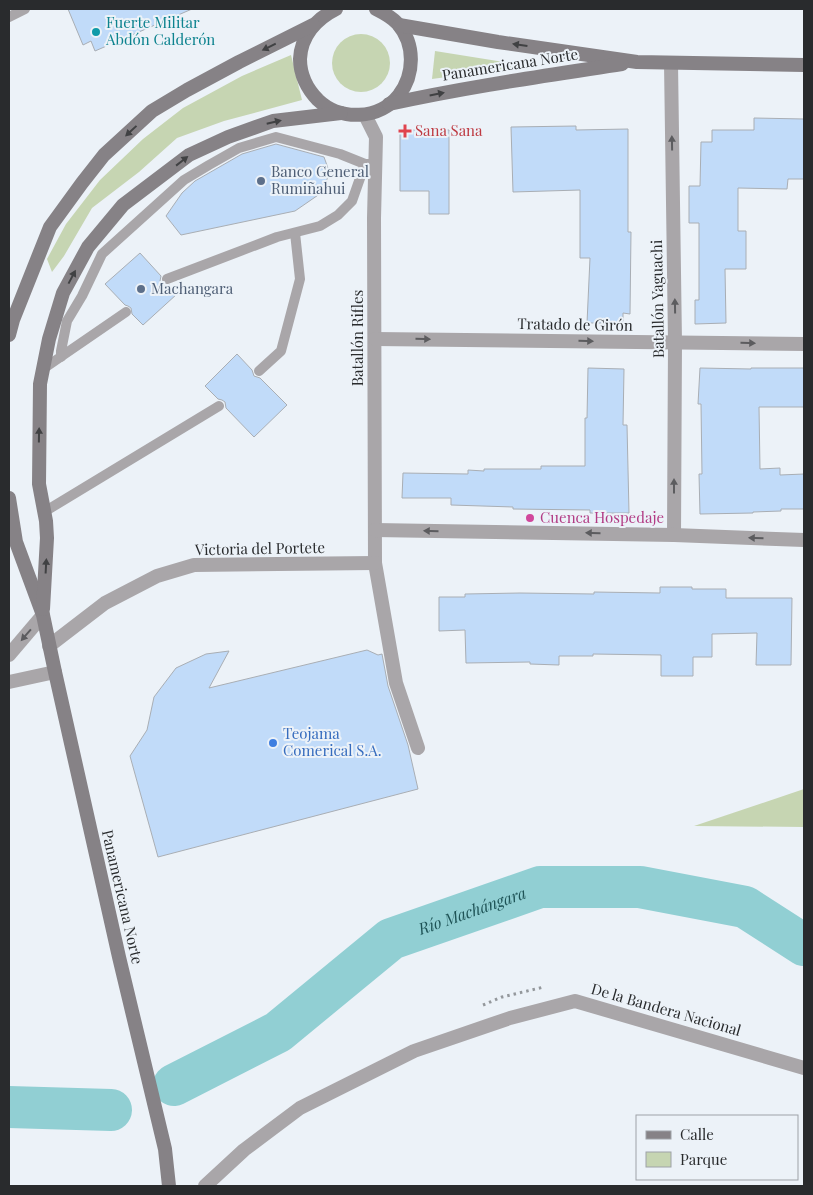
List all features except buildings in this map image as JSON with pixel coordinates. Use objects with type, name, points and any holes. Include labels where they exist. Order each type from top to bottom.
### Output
[{"type":"main road","name":"Panamericana Norte","points":[[376,9],[393,17],[498,42],[637,62],[804,65]]},
{"type":"main road","name":"Panamericana Norte","points":[[9,335],[13,320],[50,227],[104,155],[152,111],[239,62],[313,26],[331,10]]},
{"type":"main road","name":"Panamericana Norte","points":[[43,615],[47,538],[39,484],[40,384],[49,339],[63,293],[88,247],[123,206],[189,155],[228,137],[273,121],[340,113],[365,115],[389,104],[399,95],[408,80],[411,64],[410,47],[393,17]]},
{"type":"main road","name":"Panamericana Norte","points":[[313,26],[304,41],[300,59],[303,77],[311,93],[324,105],[340,113]]},
{"type":"main road","name":"Panamericana Norte","points":[[389,104],[505,82],[637,62]]},
{"type":"main road","name":"Panamericana Norte","points":[[9,498],[16,542],[43,615],[119,957],[165,1149],[168,1186]]},
{"type":"street","name":"Batallón Yaguachi","points":[[672,63],[675,342],[674,535]]},
{"type":"street","name":"Batallón Rifles","points":[[365,115],[376,137],[370,164],[374,218],[375,563],[396,683],[418,748]]},
{"type":"street","name":"Tratado de Girón","points":[[374,339],[804,344]]},
{"type":"street","points":[[375,530],[674,535],[804,540]]},
{"type":"street","name":"Victoria del Portete","points":[[49,646],[105,602],[157,576],[194,565],[375,563]]},
{"type":"street","points":[[9,655],[43,615]]},
{"type":"street","points":[[9,682],[55,672]]},
{"type":"street","name":"De la Bandera Nacional","points":[[205,1186],[244,1150],[300,1108],[414,1051],[510,1018],[575,1001],[804,1068]]},
{"type":"lane","points":[[9,17],[25,9]]},
{"type":"lane","points":[[61,357],[67,321],[82,296],[102,254],[184,180],[208,165],[239,148],[276,137],[370,164],[352,201],[338,215],[320,226],[277,237],[167,279]]},
{"type":"lane","points":[[259,371],[281,351],[300,279],[295,233]]},
{"type":"lane","points":[[43,369],[126,312]]},
{"type":"lane","points":[[44,512],[219,406]]},
{"type":"green space","points":[[355,34],[367,34],[382,42],[390,57],[390,69],[382,84],[367,92],[355,92],[340,84],[332,69],[332,57],[340,42]]},
{"type":"green space","points":[[435,51],[529,66],[432,79]]},
{"type":"green space","points":[[291,55],[302,100],[224,121],[177,138],[139,172],[92,208],[64,256],[52,272],[47,259],[66,224],[100,180],[143,139],[183,108],[242,76]]},
{"type":"green space","points":[[804,789],[804,827],[694,826]]},
{"type":"waterway","name":"Río Machángara","points":[[174,1085],[278,1032],[391,939],[540,887],[640,887],[745,907],[804,945]]},
{"type":"waterway","name":"Río Machángara","points":[[9,1107],[111,1110]]},
{"type":"place","name":"Fuerte Militar Abdón Calderón","points":[[96,32]]},
{"type":"place","name":"Sana Sana","points":[[405,131]]},
{"type":"place","name":"Banco General Rumiñahui","points":[[261,181]]},
{"type":"place","name":"Machangara","points":[[141,289]]},
{"type":"place","name":"Cuenca Hospedaje","points":[[530,518]]},
{"type":"place","name":"Teojama Comerical S.A.","points":[[273,743]]}]
